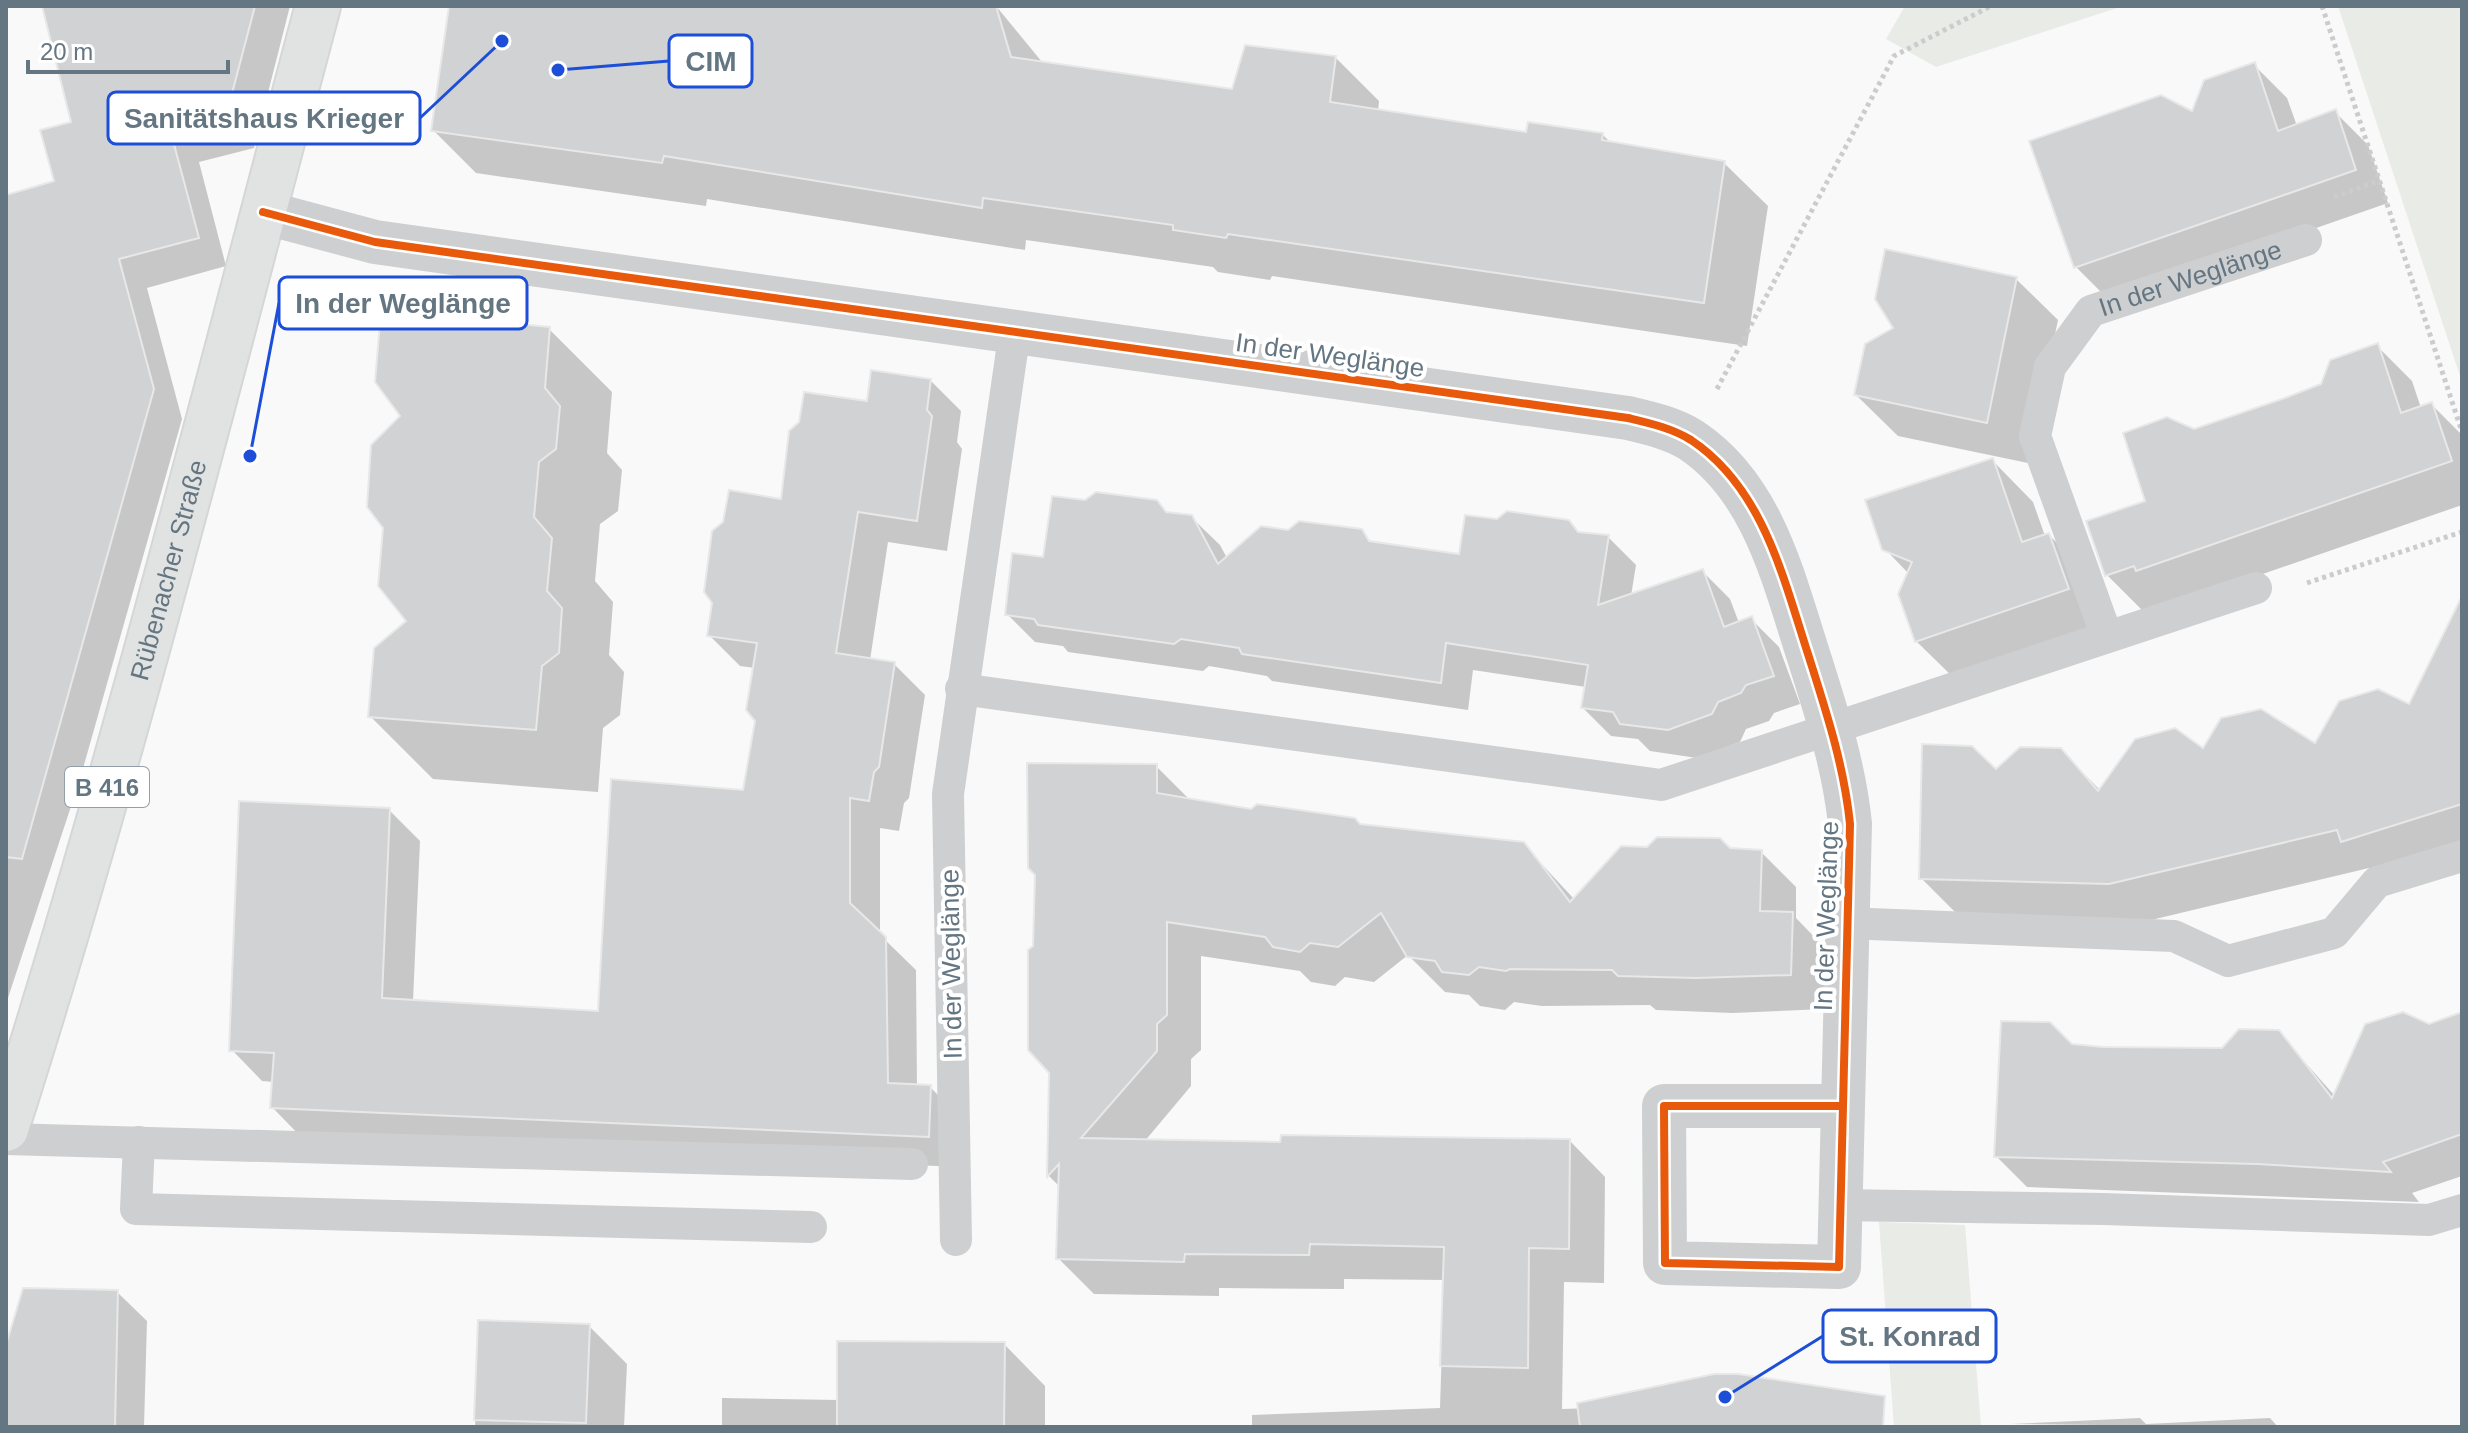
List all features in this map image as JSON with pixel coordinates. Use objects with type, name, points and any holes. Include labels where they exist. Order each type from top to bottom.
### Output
[{"type":"main road","name":"Rübenacher Straße","points":[[6,1129],[86,862],[204,444],[318,6]]},
{"type":"street","name":"In der Weglänge","points":[[263,212],[375,242],[1628,418],[1659,426],[1690,440],[1721,466],[1751,505],[1774,547],[1845,776],[1850,824],[1845,923],[1839,1267],[1665,1263],[1664,1106],[1841,1106]]},
{"type":"lane","name":"In der Weglänge","points":[[2107,637],[2035,436],[2050,367],[2091,311],[2306,240]]},
{"type":"lane","name":"In der Weglänge","points":[[956,1240],[948,794],[1015,330]]},
{"type":"lane","points":[[961,689],[1661,785],[2256,588]]},
{"type":"lane","name":"In der Weglänge","points":[[1845,923],[2174,936],[2228,961],[2334,933],[2377,882],[2462,856]]},
{"type":"lane","points":[[6,1139],[912,1164]]},
{"type":"lane","points":[[139,1142],[136,1209],[811,1227]]},
{"type":"lane","points":[[1838,1205],[2104,1209],[2429,1220],[2462,1210]]},
{"type":"path","points":[[1690,440],[1894,56],[1991,6]]},
{"type":"path","points":[[2322,6],[2462,432]]},
{"type":"path","points":[[2256,588],[2306,583],[2462,532]]},
{"type":"shaded area","points":[[1905,6],[2123,6],[1936,67],[1886,39]]},
{"type":"shaded area","points":[[2338,6],[2462,6],[2462,382]]},
{"type":"shaded area","points":[[1879,1222],[1965,1225],[1981,1427],[1894,1427]]},
{"type":"building","points":[[42,6],[255,6],[225,120],[171,133],[199,238],[119,259],[154,389],[22,859],[6,857],[6,195],[54,181],[40,130],[71,122]]},
{"type":"building","points":[[449,6],[996,6],[1011,57],[1232,89],[1245,45],[1336,56],[1330,102],[1526,132],[1528,122],[1603,133],[1602,140],[1725,161],[1704,303],[1228,234],[1226,238],[1173,230],[1173,225],[983,198],[982,208],[664,156],[662,163],[431,131]]},
{"type":"building","points":[[2255,62],[2278,131],[2336,109],[2356,170],[2074,268],[2029,141],[2161,95],[2192,111],[2204,80]]},
{"type":"building","points":[[1885,249],[2017,277],[1987,423],[1854,395],[1865,344],[1893,328],[1875,299]]},
{"type":"building","points":[[381,311],[550,327],[545,388],[560,406],[556,449],[539,462],[534,517],[552,538],[547,591],[562,608],[559,653],[542,666],[536,730],[368,717],[374,648],[406,621],[378,586],[383,528],[367,507],[371,445],[400,416],[375,382]]},
{"type":"building","points":[[2378,343],[2401,413],[2432,402],[2452,461],[2136,571],[2134,566],[2105,576],[2086,521],[2145,501],[2123,433],[2167,417],[2194,429],[2285,398],[2321,384],[2330,360]]},
{"type":"building","points":[[871,370],[931,379],[927,410],[932,416],[917,521],[858,512],[836,653],[895,662],[879,767],[874,772],[869,801],[850,798],[850,903],[886,937],[888,1083],[931,1085],[929,1137],[270,1108],[274,1053],[229,1051],[239,801],[390,808],[382,998],[598,1011],[611,779],[743,790],[755,721],[746,710],[757,643],[707,636],[712,603],[704,592],[712,531],[723,522],[729,490],[781,499],[789,431],[799,422],[804,392],[867,401]]},
{"type":"building","points":[[1993,458],[2022,542],[2049,533],[2069,589],[1915,642],[1898,594],[1912,562],[1882,550],[1865,500]]},
{"type":"building","points":[[1096,492],[1157,500],[1166,512],[1192,515],[1218,564],[1261,526],[1288,530],[1299,521],[1362,529],[1369,541],[1459,554],[1465,515],[1497,519],[1507,511],[1569,520],[1578,532],[1609,535],[1598,605],[1703,569],[1724,627],[1752,616],[1774,676],[1746,685],[1741,693],[1718,702],[1712,714],[1668,730],[1620,724],[1613,712],[1581,708],[1588,665],[1446,643],[1441,683],[1242,654],[1239,648],[1181,639],[1174,644],[1038,625],[1034,619],[1005,615],[1012,553],[1043,557],[1052,496],[1085,500]]},
{"type":"building","points":[[2462,596],[2462,804],[2341,842],[2337,830],[2109,884],[1919,879],[1922,744],[1972,746],[1996,769],[2020,747],[2061,748],[2098,791],[2135,739],[2175,728],[2203,748],[2221,718],[2261,709],[2315,743],[2339,701],[2378,689],[2409,704]]},
{"type":"building","points":[[1027,763],[1157,764],[1157,793],[1251,809],[1257,804],[1355,818],[1360,824],[1524,842],[1570,902],[1621,846],[1647,847],[1657,837],[1720,838],[1730,848],[1762,850],[1760,911],[1793,912],[1791,975],[1696,978],[1618,976],[1612,970],[1506,971],[1479,967],[1469,975],[1442,972],[1435,961],[1407,957],[1381,913],[1338,947],[1310,943],[1300,952],[1273,947],[1265,937],[1167,922],[1167,1015],[1157,1024],[1157,1051],[1081,1138],[1280,1142],[1281,1135],[1570,1139],[1569,1249],[1529,1248],[1528,1368],[1440,1366],[1444,1247],[1310,1244],[1309,1255],[1185,1254],[1184,1262],[1056,1259],[1059,1164],[1047,1177],[1049,1073],[1028,1050],[1028,950],[1033,946],[1035,875],[1028,868]]},
{"type":"building","points":[[2403,1012],[2429,1024],[2462,1012],[2462,1134],[2383,1162],[2391,1172],[2257,1164],[1994,1157],[2001,1021],[2050,1022],[2072,1044],[2103,1047],[2222,1048],[2239,1029],[2279,1030],[2332,1098],[2365,1024]]},
{"type":"building","points":[[23,1288],[118,1290],[115,1427],[6,1427],[6,1345]]},
{"type":"building","points":[[478,1320],[590,1324],[586,1423],[474,1420]]},
{"type":"building","points":[[837,1341],[1005,1342],[1004,1427],[837,1427]]},
{"type":"building","points":[[1714,1374],[1738,1374],[1885,1396],[1883,1427],[1580,1427],[1577,1403]]},
{"type":"cycle path","points":[[263,212],[375,242],[1628,418],[1684,436],[1716,460],[1736,483],[1767,536],[1828,717],[1850,824],[1839,1267],[1665,1263],[1664,1106],[1841,1106]]},
{"type":"place","name":"Sanitätshaus Krieger","points":[[502,41]]},
{"type":"place","name":"CIM","points":[[558,70]]},
{"type":"place","name":"In der Weglänge","points":[[250,456]]},
{"type":"place","name":"St. Konrad","points":[[1725,1397]]}]
